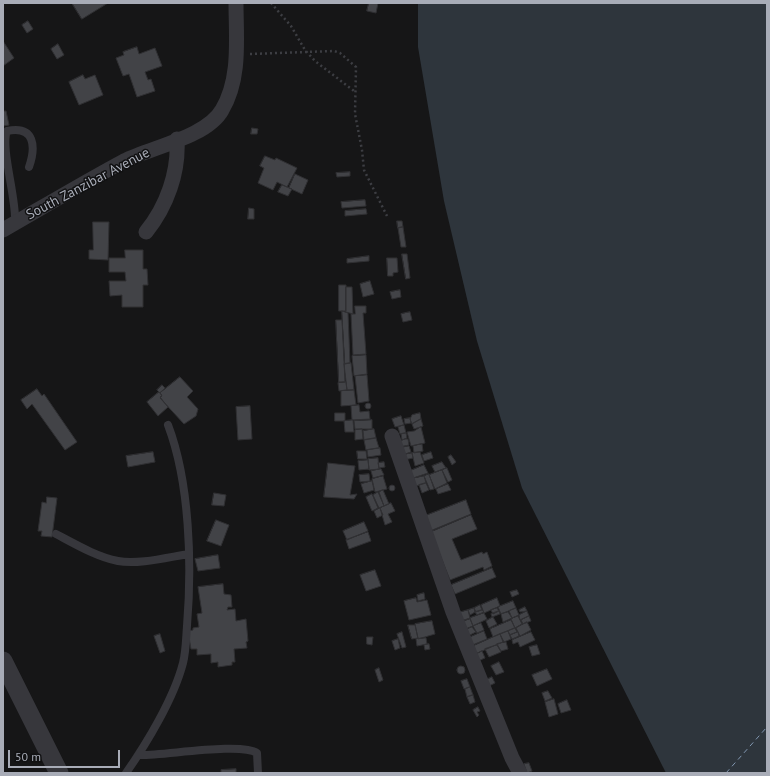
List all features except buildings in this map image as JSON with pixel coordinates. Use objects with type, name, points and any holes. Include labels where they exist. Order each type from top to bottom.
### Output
[{"type":"street","name":"South Zanzibar Avenue","points":[[9,226],[127,160],[196,132],[213,122],[221,112],[229,97],[233,83],[236,55],[236,3]]},
{"type":"street","points":[[146,232],[156,219],[172,181],[178,156],[177,139]]},
{"type":"street","points":[[392,436],[453,612],[512,758],[520,773]]},
{"type":"street","points":[[3,661],[59,773]]},
{"type":"lane","points":[[9,226],[16,212],[4,153],[4,141],[7,131],[22,131],[31,137],[34,145],[34,153],[29,166]]},
{"type":"lane","points":[[126,773],[164,710],[184,662],[188,611],[189,554],[184,492],[173,438],[168,425]]},
{"type":"lane","points":[[56,534],[70,542],[119,561],[131,562],[189,554]]},
{"type":"lane","points":[[138,755],[226,749],[246,750],[257,753],[258,773]]},
{"type":"path","points":[[271,3],[291,26],[305,50],[315,61],[354,90]]},
{"type":"path","points":[[236,55],[305,50],[334,51],[340,52],[354,64],[357,74],[354,90],[355,114],[364,170],[387,216]]},
{"type":"shaded area","points":[[418,3],[767,3],[767,773],[666,773],[522,488],[477,341],[444,201],[418,47]]},
{"type":"ferry route","points":[[726,773],[767,727]]}]
